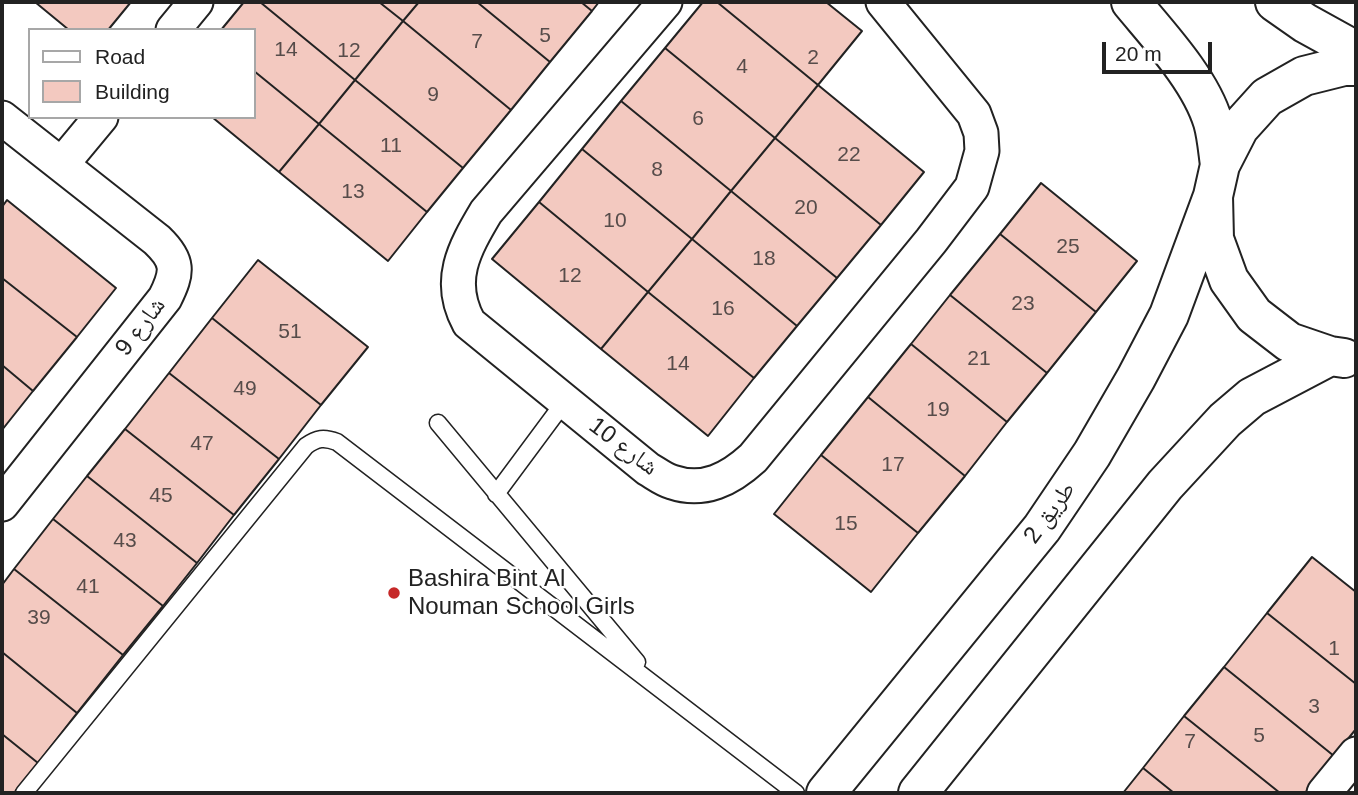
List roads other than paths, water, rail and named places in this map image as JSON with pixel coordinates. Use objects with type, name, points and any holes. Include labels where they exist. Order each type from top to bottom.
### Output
[{"type":"street","points":[[175,28],[196,2]]},
{"type":"street","name":"شارع 10","points":[[664,2],[486,212],[468,242],[459,271],[459,295],[463,311],[470,323],[648,469],[671,482],[688,486],[710,485],[724,480],[753,458],[972,187],[982,151],[981,133],[974,114],[883,2]]},
{"type":"street","points":[[1131,2],[1177,57],[1198,90],[1213,122],[1217,180],[1214,239],[1228,280],[1254,316],[1289,342],[1347,360]]},
{"type":"street","points":[[1275,2],[1305,23],[1356,51]]},
{"type":"street","name":"طريق 2","points":[[826,793],[1042,528],[1092,454],[1169,315],[1217,180],[1239,128],[1268,97],[1304,76],[1344,66],[1356,66]]},
{"type":"street","name":"شارع 9","points":[[2,118],[157,240],[169,252],[175,265],[174,279],[164,298],[2,504]]},
{"type":"street","points":[[62,164],[99,119]]},
{"type":"street","points":[[918,793],[1165,485],[1225,420],[1252,397],[1347,360]]},
{"type":"street","points":[[1324,793],[1356,754]]},
{"type":"lane","points":[[496,494],[565,401]]},
{"type":"lane","points":[[438,423],[656,686]]},
{"type":"lane","points":[[24,793],[306,446],[315,439],[326,438],[337,442],[796,793]]},
{"type":"place","name":"Bashira Bint Al Nouman School Girls","points":[[394,593]]}]
